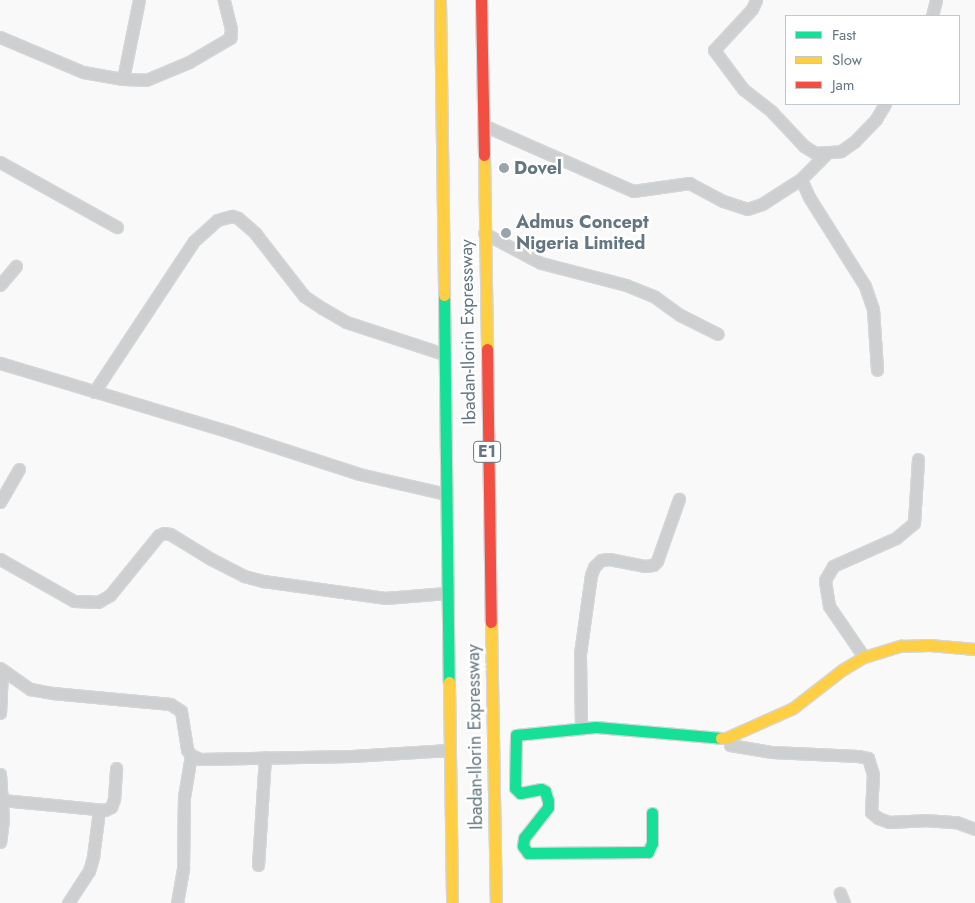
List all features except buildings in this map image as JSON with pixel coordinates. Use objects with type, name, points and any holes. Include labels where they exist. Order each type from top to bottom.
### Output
[{"type":"main road","name":"Ibadan-Ilorin Expressway","points":[[440,0],[452,903]]},
{"type":"main road","name":"Ibadan-Ilorin Expressway","points":[[481,0],[496,903]]},
{"type":"main road","points":[[652,813],[652,843],[648,852],[528,854],[523,846],[524,838],[548,807],[548,801],[545,791],[541,789],[520,794],[515,788],[516,735],[596,727],[726,738],[793,708],[842,670],[864,657],[901,646],[929,645],[975,649]]},
{"type":"street","points":[[123,79],[139,0]]},
{"type":"street","points":[[0,37],[83,72],[123,79],[146,80],[189,62],[230,38],[231,29],[224,0]]},
{"type":"street","points":[[756,0],[752,9],[714,50],[743,89],[772,112],[804,146],[815,153],[826,154],[841,151],[854,142],[876,119],[884,105]]},
{"type":"street","points":[[932,15],[936,0]]},
{"type":"street","points":[[482,125],[633,191],[689,183],[723,201],[747,210],[762,204],[801,179],[826,154]]},
{"type":"street","points":[[0,162],[117,227]]},
{"type":"street","points":[[801,179],[809,197],[865,286],[873,309],[877,370]]},
{"type":"street","points":[[94,392],[194,241],[217,220],[232,216],[238,218],[255,233],[284,273],[304,296],[322,308],[346,322],[444,354]]},
{"type":"street","points":[[484,233],[541,263],[626,285],[655,298],[680,315],[718,334]]},
{"type":"street","points":[[0,285],[16,266]]},
{"type":"street","points":[[0,363],[230,432],[359,474],[446,494]]},
{"type":"street","points":[[864,657],[829,606],[825,580],[833,566],[896,538],[914,523],[918,459]]},
{"type":"street","points":[[0,502],[18,468]]},
{"type":"street","points":[[581,728],[580,654],[591,575],[594,567],[601,560],[609,559],[645,566],[652,565],[657,561],[678,499]]},
{"type":"street","points":[[0,559],[74,601],[98,602],[110,596],[159,535],[164,533],[244,576],[263,581],[385,598],[447,593]]},
{"type":"street","points":[[0,713],[1,669]]},
{"type":"street","points":[[1,669],[30,688],[52,693],[170,704],[181,711],[187,750],[191,756],[184,797],[183,868],[177,903]]},
{"type":"street","points":[[730,745],[772,752],[868,758],[873,774],[871,812],[878,818],[889,822],[924,820],[956,822],[975,829]]},
{"type":"street","points":[[191,756],[200,758],[352,756],[449,750]]},
{"type":"street","points":[[258,864],[265,757]]},
{"type":"street","points":[[2,800],[98,810],[111,807],[116,768]]},
{"type":"street","points":[[0,774],[4,819],[0,842]]},
{"type":"street","points":[[68,903],[89,871],[93,857],[98,810]]},
{"type":"traffic: fast","points":[[444,295],[449,682]]},
{"type":"traffic: fast","points":[[652,813],[652,843],[648,852],[528,853],[523,846],[524,838],[548,807],[548,801],[545,791],[541,789],[520,793],[515,788],[516,735],[596,727],[721,738]]},
{"type":"traffic: slow","points":[[440,0],[444,295]]},
{"type":"traffic: slow","points":[[484,155],[487,349]]},
{"type":"traffic: slow","points":[[491,622],[496,903]]},
{"type":"traffic: slow","points":[[721,738],[726,738],[793,708],[842,670],[864,657],[901,646],[929,645],[975,649]]},
{"type":"traffic: slow","points":[[449,682],[452,903]]},
{"type":"traffic: jam","points":[[481,0],[484,155]]},
{"type":"traffic: jam","points":[[487,349],[491,622]]},
{"type":"place","name":"Dovel","points":[[504,168]]},
{"type":"place","name":"Admus Concept Nigeria Limited","points":[[506,233]]}]
